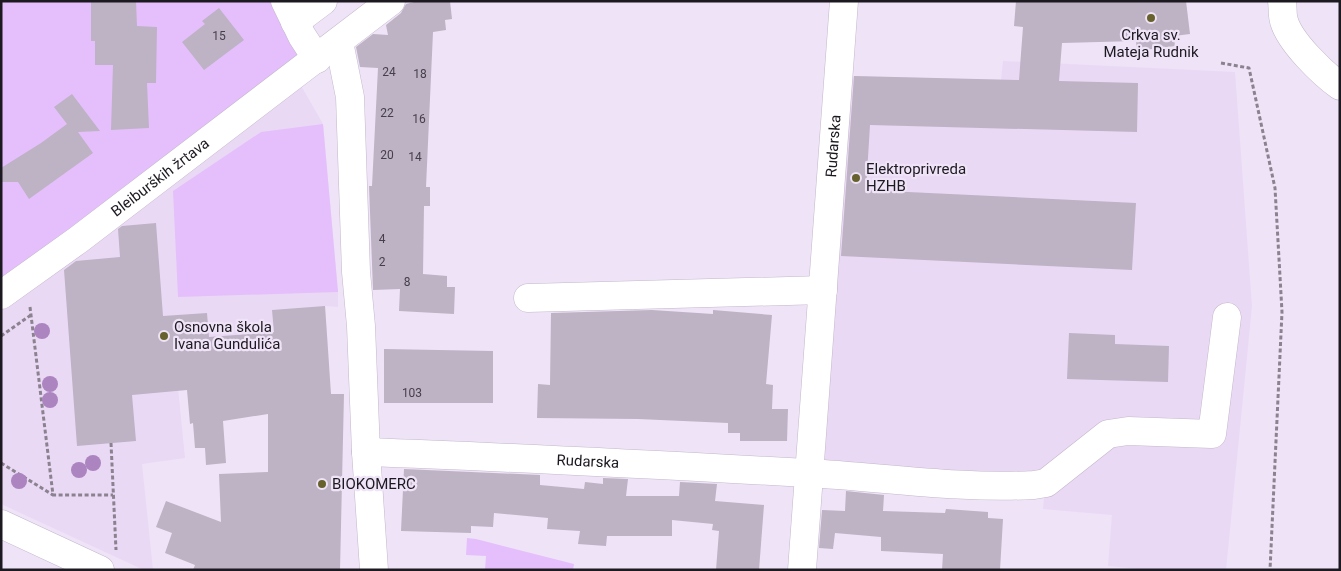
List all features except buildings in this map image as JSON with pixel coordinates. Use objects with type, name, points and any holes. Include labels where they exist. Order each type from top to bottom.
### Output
[{"type":"street","points":[[317,58],[290,11],[323,1]]},
{"type":"street","name":"Bleiburških žrtava","points":[[1,295],[78,240],[391,1]]},
{"type":"street","name":"Rudarska","points":[[802,570],[844,1]]},
{"type":"street","points":[[1282,1],[1284,22],[1299,47],[1326,75],[1340,86]]},
{"type":"street","points":[[339,42],[350,97],[356,272],[361,326],[366,452],[374,570]]},
{"type":"street","points":[[528,298],[823,290]]},
{"type":"street","name":"Rudarska","points":[[366,452],[810,473],[939,483],[1034,485],[1046,483],[1108,434],[1128,431],[1212,434],[1227,317]]},
{"type":"street","points":[[1,524],[108,564]]},
{"type":"path","points":[[1221,63],[1249,68],[1275,188],[1282,312],[1270,570]]},
{"type":"path","points":[[26,276],[53,495]]},
{"type":"path","points":[[1,336],[30,315]]},
{"type":"path","points":[[108,564],[113,495],[111,443]]},
{"type":"path","points":[[1,463],[53,495],[113,495]]},
{"type":"shaded area","points":[[1,1],[279,1],[317,59],[1,293]]},
{"type":"shaded area","name":"Elektroprivreda HZHB","points":[[1003,61],[1235,72],[1252,306],[1226,570],[1151,570],[1108,566],[1112,515],[1043,509],[1046,476],[810,467],[849,76],[1001,80]]},
{"type":"shaded area","name":"Osnovna škola Ivana Gundulića","points":[[295,75],[323,124],[338,292],[338,307],[325,306],[329,364],[177,378],[185,458],[142,464],[153,570],[144,570],[1,504],[1,295]]},
{"type":"shaded area","points":[[323,124],[338,292],[178,297],[173,191],[261,132]]},
{"type":"shaded area","points":[[467,538],[574,564],[573,570],[485,570],[486,556],[466,555]]},
{"type":"place","name":"Crkva sv. Mateja Rudnik","points":[[1151,18]]},
{"type":"place","name":"Elektroprivreda HZHB","points":[[856,178]]},
{"type":"place","name":"Osnovna škola Ivana Gundulića","points":[[164,336]]},
{"type":"place","name":"BIOKOMERC","points":[[322,484]]}]
